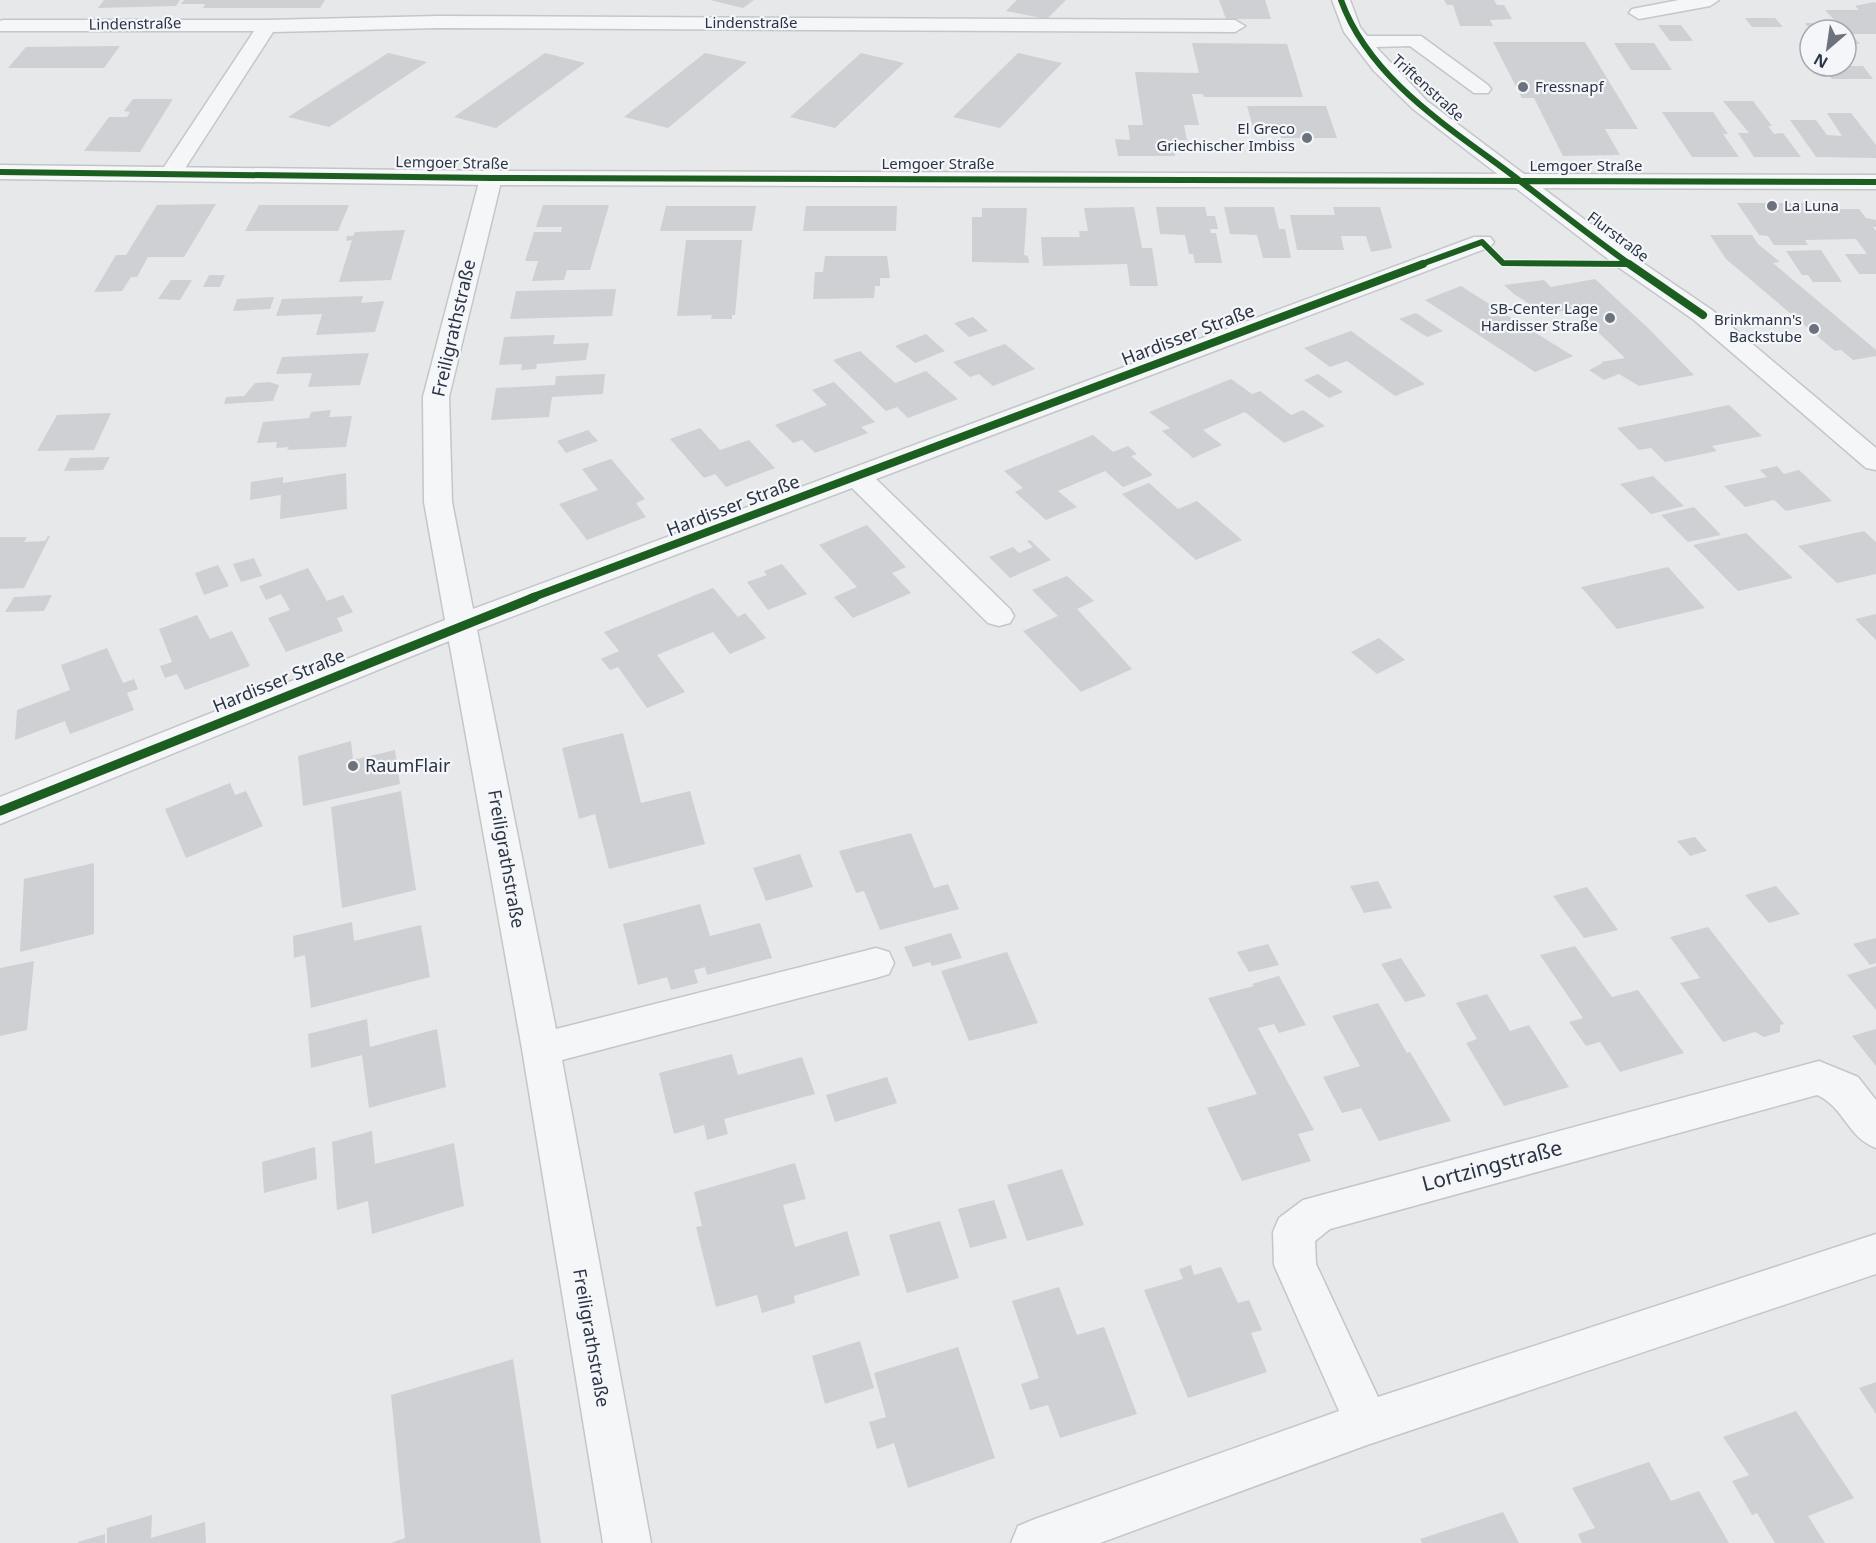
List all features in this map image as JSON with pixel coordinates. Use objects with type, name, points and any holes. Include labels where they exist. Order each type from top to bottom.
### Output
[{"type":"main road","name":"Lemgoer Straße","points":[[0,172],[491,178],[1876,182]]},
{"type":"street","points":[[438,21],[440,0]]},
{"type":"street","name":"Triftenstraße","points":[[1341,0],[1351,28],[1381,67],[1420,105],[1516,180]]},
{"type":"street","points":[[1639,13],[1710,0]]},
{"type":"street","points":[[924,24],[944,6]]},
{"type":"street","name":"Lindenstraße","points":[[3,26],[206,24],[267,26],[438,21],[1235,27]]},
{"type":"street","points":[[171,173],[267,26]]},
{"type":"street","points":[[1362,42],[1414,39],[1481,90]]},
{"type":"street","name":"Freiligrathstraße","points":[[491,178],[436,397],[438,502],[463,624],[541,1049],[627,1543]]},
{"type":"street","name":"Flurstraße","points":[[1516,180],[1629,264],[1703,315],[1876,462]]},
{"type":"street","name":"Hardisser Straße","points":[[0,811],[463,624],[1482,242]]},
{"type":"street","points":[[857,477],[999,616]]},
{"type":"street","points":[[541,1049],[876,963]]},
{"type":"street","name":"Lortzingstraße","points":[[1367,1423],[1295,1264],[1294,1232],[1318,1213],[1819,1078],[1844,1089],[1876,1130]]},
{"type":"street","points":[[1035,1543],[1367,1423],[1876,1254]]},
{"type":"building","points":[[104,0],[180,0],[176,6],[98,8]]},
{"type":"building","points":[[184,0],[325,0],[320,8],[203,8],[205,4],[181,4]]},
{"type":"building","points":[[710,0],[754,0],[743,8]]},
{"type":"building","points":[[1017,0],[1066,0],[1047,19],[1006,11]]},
{"type":"building","points":[[1219,0],[1265,0],[1271,19],[1226,19]]},
{"type":"building","points":[[1444,0],[1494,0],[1497,5],[1504,5],[1512,19],[1490,20],[1493,26],[1460,26],[1453,5],[1447,5]]},
{"type":"building","points":[[1876,3],[1876,34],[1858,34],[1858,18],[1832,18],[1825,10],[1859,10],[1855,6]]},
{"type":"building","points":[[1745,18],[1775,18],[1783,27],[1752,27]]},
{"type":"building","points":[[1658,25],[1681,25],[1693,41],[1670,41]]},
{"type":"building","points":[[1493,42],[1585,42],[1638,129],[1605,129],[1620,155],[1563,156],[1534,98],[1522,98]]},
{"type":"building","points":[[1192,43],[1287,44],[1303,97],[1204,97],[1203,94],[1192,94],[1199,125],[1184,125],[1187,140],[1172,140],[1175,156],[1118,156],[1115,139],[1130,140],[1128,125],[1143,125],[1135,72],[1199,73]]},
{"type":"building","points":[[1614,43],[1654,43],[1672,70],[1631,70]]},
{"type":"building","points":[[120,46],[104,68],[8,68],[26,47]]},
{"type":"building","points":[[388,53],[427,62],[329,127],[288,117]]},
{"type":"building","points":[[545,53],[585,63],[496,128],[454,117]]},
{"type":"building","points":[[705,53],[747,62],[668,128],[624,117]]},
{"type":"building","points":[[861,53],[904,63],[835,128],[790,117]]},
{"type":"building","points":[[1018,53],[1062,63],[1000,128],[953,117]]},
{"type":"building","points":[[1858,66],[1863,66],[1873,79],[1832,79],[1858,78]]},
{"type":"building","points":[[133,99],[173,99],[140,152],[84,151],[109,117],[127,117],[130,112],[124,111]]},
{"type":"building","points":[[1723,101],[1753,101],[1772,126],[1768,126],[1774,134],[1783,133],[1801,157],[1754,157],[1738,133],[1749,133]]},
{"type":"building","points":[[1247,106],[1326,106],[1337,138],[1281,138],[1279,131],[1254,131]]},
{"type":"building","points":[[1662,112],[1713,112],[1728,134],[1723,134],[1739,157],[1692,157]]},
{"type":"building","points":[[1827,113],[1851,113],[1876,145],[1876,158],[1816,157],[1790,120],[1816,120],[1827,135],[1842,136]]},
{"type":"building","points":[[1737,203],[1804,203],[1808,209],[1859,209],[1866,218],[1876,220],[1876,227],[1873,227],[1876,231],[1876,274],[1859,274],[1845,254],[1867,254],[1856,239],[1805,240],[1808,245],[1774,245],[1768,236],[1759,235]]},
{"type":"building","points":[[216,204],[184,257],[148,257],[137,277],[131,277],[122,291],[94,292],[116,255],[126,255],[157,205]]},
{"type":"building","points":[[259,205],[349,205],[338,231],[245,231]]},
{"type":"building","points":[[543,205],[609,205],[590,270],[567,270],[564,280],[532,281],[538,261],[525,261],[534,232],[561,232],[562,227],[536,227]]},
{"type":"building","points":[[666,206],[756,206],[752,231],[660,231]]},
{"type":"building","points":[[806,206],[897,206],[896,231],[803,231]]},
{"type":"building","points":[[1134,207],[1142,248],[1152,248],[1158,286],[1130,286],[1127,264],[1043,266],[1041,237],[1080,237],[1079,231],[1088,231],[1084,208]]},
{"type":"building","points":[[1156,207],[1205,207],[1207,216],[1215,216],[1218,229],[1210,229],[1211,233],[1216,233],[1222,263],[1195,263],[1193,254],[1189,254],[1185,235],[1160,234]]},
{"type":"building","points":[[1224,207],[1274,207],[1279,229],[1285,229],[1291,258],[1263,258],[1257,235],[1230,234]]},
{"type":"building","points":[[1333,207],[1380,207],[1392,248],[1371,252],[1366,236],[1341,236],[1344,250],[1297,250],[1290,215],[1335,215]]},
{"type":"building","points":[[982,208],[1027,208],[1024,255],[1028,256],[1029,263],[972,262],[972,217],[982,217]]},
{"type":"building","points":[[405,230],[391,280],[339,282],[352,240],[346,241],[347,236],[353,236],[355,232]]},
{"type":"building","points":[[1710,235],[1752,235],[1758,244],[1780,262],[1773,263],[1876,350],[1876,356],[1853,360],[1841,350],[1835,351],[1726,259]]},
{"type":"building","points":[[686,240],[742,240],[735,315],[732,315],[732,319],[711,319],[712,315],[677,316]]},
{"type":"building","points":[[1821,250],[1842,282],[1813,282],[1808,275],[1802,275],[1786,251]]},
{"type":"building","points":[[825,256],[887,256],[890,278],[880,278],[880,286],[875,286],[874,298],[813,299],[815,272],[823,272]]},
{"type":"building","points":[[209,275],[225,275],[220,287],[203,287]]},
{"type":"building","points":[[1595,279],[1694,375],[1639,386],[1619,374],[1604,380],[1589,370],[1603,363],[1601,362],[1625,358],[1602,336],[1573,309],[1545,314],[1504,285],[1544,280],[1551,287]]},
{"type":"building","points":[[171,280],[192,280],[180,300],[158,299]]},
{"type":"building","points":[[1461,286],[1573,356],[1535,372],[1425,300]]},
{"type":"building","points":[[616,289],[612,316],[510,319],[516,291]]},
{"type":"building","points":[[363,296],[361,303],[384,301],[375,332],[316,335],[322,314],[276,316],[282,299]]},
{"type":"building","points":[[274,297],[270,309],[233,311],[237,299]]},
{"type":"building","points":[[1416,313],[1443,331],[1427,337],[1399,319]]},
{"type":"building","points":[[973,317],[988,331],[969,337],[954,323]]},
{"type":"building","points":[[1351,331],[1425,384],[1395,396],[1347,361],[1330,367],[1304,348]]},
{"type":"building","points":[[926,334],[945,351],[915,363],[895,346]]},
{"type":"building","points":[[555,335],[553,344],[589,343],[586,360],[537,364],[536,369],[521,370],[522,364],[499,365],[504,337]]},
{"type":"building","points":[[1005,344],[1035,369],[993,386],[979,374],[970,377],[953,362]]},
{"type":"building","points":[[860,351],[895,383],[926,371],[958,399],[908,418],[897,407],[886,411],[833,360]]},
{"type":"building","points":[[369,353],[360,385],[308,387],[312,373],[276,374],[282,357]]},
{"type":"building","points":[[605,374],[603,394],[552,397],[549,417],[491,420],[496,388],[555,385],[556,376]]},
{"type":"building","points":[[1318,374],[1343,392],[1329,398],[1304,380]]},
{"type":"building","points":[[1231,379],[1252,394],[1260,391],[1291,415],[1303,410],[1325,426],[1284,443],[1245,412],[1203,430],[1222,445],[1193,458],[1162,431],[1170,428],[1149,412]]},
{"type":"building","points":[[269,382],[279,385],[273,401],[224,404],[226,397],[244,396],[255,383]]},
{"type":"building","points":[[834,382],[875,422],[861,427],[868,433],[815,453],[802,440],[793,443],[775,425],[827,405],[812,390]]},
{"type":"building","points":[[1729,405],[1762,436],[1712,446],[1717,451],[1665,462],[1651,448],[1639,450],[1617,428]]},
{"type":"building","points":[[331,410],[329,417],[352,416],[346,447],[287,450],[289,447],[276,448],[277,442],[257,443],[263,422],[309,418],[311,412]]},
{"type":"building","points":[[111,413],[94,450],[37,451],[57,415]]},
{"type":"building","points":[[700,428],[720,450],[749,440],[775,468],[726,487],[715,474],[704,478],[670,439]]},
{"type":"building","points":[[588,430],[598,441],[566,453],[557,441]]},
{"type":"building","points":[[1093,435],[1113,452],[1128,446],[1137,454],[1131,456],[1153,475],[1123,487],[1105,471],[1058,491],[1077,507],[1046,520],[1015,492],[1023,488],[1004,471]]},
{"type":"building","points":[[110,457],[103,470],[64,471],[70,458]]},
{"type":"building","points":[[611,459],[645,499],[636,503],[646,517],[587,540],[559,504],[598,490],[582,469]]},
{"type":"building","points":[[1777,466],[1784,474],[1799,470],[1832,501],[1786,511],[1774,500],[1745,507],[1724,486],[1767,477],[1760,470]]},
{"type":"building","points":[[346,473],[347,509],[280,519],[281,495],[250,500],[251,482],[283,477],[283,483]]},
{"type":"building","points":[[1653,476],[1684,506],[1651,514],[1620,484]]},
{"type":"building","points":[[1149,483],[1178,509],[1197,501],[1242,540],[1196,560],[1122,494]]},
{"type":"building","points":[[1694,507],[1721,535],[1688,542],[1661,515]]},
{"type":"building","points":[[867,525],[906,567],[892,573],[911,593],[853,618],[834,597],[857,587],[819,545]]},
{"type":"building","points":[[1864,531],[1876,542],[1876,574],[1837,583],[1798,546]]},
{"type":"building","points":[[1746,533],[1793,578],[1738,591],[1693,545]]},
{"type":"building","points":[[50,536],[24,588],[0,589],[0,537],[27,537],[24,542],[45,541]]},
{"type":"building","points":[[1030,540],[1051,560],[1010,578],[989,557],[1013,547],[1019,553],[1033,547],[1027,541]]},
{"type":"building","points":[[254,558],[262,576],[241,582],[233,564]]},
{"type":"building","points":[[782,564],[807,594],[768,610],[747,582],[767,575],[764,571]]},
{"type":"building","points":[[218,565],[229,586],[204,595],[195,573]]},
{"type":"building","points":[[1668,567],[1705,608],[1617,629],[1581,587]]},
{"type":"building","points":[[308,568],[327,601],[343,595],[353,612],[337,618],[343,631],[286,652],[268,618],[290,610],[281,594],[266,600],[259,586]]},
{"type":"building","points":[[1067,576],[1094,601],[1077,609],[1132,669],[1081,692],[1023,631],[1058,616],[1032,590]]},
{"type":"building","points":[[713,588],[738,617],[745,613],[766,638],[730,654],[713,632],[657,655],[685,692],[647,708],[618,667],[610,670],[601,659],[619,651],[604,632]]},
{"type":"building","points":[[52,595],[44,611],[5,612],[14,597]]},
{"type":"building","points":[[1876,614],[1876,640],[1855,619]]},
{"type":"building","points":[[197,615],[210,639],[232,631],[250,666],[185,690],[177,674],[165,678],[160,666],[172,662],[159,629]]},
{"type":"building","points":[[1379,638],[1405,660],[1377,674],[1351,652]]},
{"type":"building","points":[[107,648],[123,683],[134,679],[138,689],[127,693],[134,710],[70,734],[65,721],[15,740],[17,710],[70,690],[61,665]]},
{"type":"building","points":[[623,733],[641,803],[690,791],[705,844],[609,869],[595,814],[579,819],[562,748]]},
{"type":"building","points":[[351,741],[353,760],[395,750],[400,784],[303,806],[298,756]]},
{"type":"building","points":[[230,783],[235,795],[246,791],[263,826],[186,858],[165,809]]},
{"type":"building","points":[[401,791],[416,890],[342,908],[331,807]]},
{"type":"building","points":[[911,833],[934,888],[948,884],[959,909],[880,930],[864,891],[856,893],[839,851]]},
{"type":"building","points":[[1695,837],[1707,851],[1690,856],[1677,841]]},
{"type":"building","points":[[800,854],[813,887],[766,901],[753,868]]},
{"type":"building","points":[[94,863],[94,934],[20,952],[24,879]]},
{"type":"building","points":[[1378,881],[1392,908],[1364,913],[1350,886]]},
{"type":"building","points":[[1776,886],[1800,914],[1769,923],[1745,895]]},
{"type":"building","points":[[1587,887],[1618,930],[1584,938],[1553,896]]},
{"type":"building","points":[[700,904],[710,936],[760,923],[772,958],[707,975],[705,967],[694,970],[698,983],[671,990],[667,977],[638,985],[623,924]]},
{"type":"building","points":[[352,922],[354,941],[421,925],[430,977],[311,1008],[305,955],[294,958],[293,936]]},
{"type":"building","points":[[1708,927],[1784,1024],[1780,1025],[1780,1032],[1764,1037],[1755,1032],[1723,1042],[1680,983],[1700,978],[1670,937]]},
{"type":"building","points":[[951,933],[962,958],[932,966],[930,962],[913,967],[904,947]]},
{"type":"building","points":[[1876,938],[1876,963],[1870,965],[1853,944]]},
{"type":"building","points":[[1268,944],[1279,965],[1249,972],[1237,952]]},
{"type":"building","points":[[1575,946],[1612,997],[1638,990],[1684,1053],[1620,1072],[1600,1042],[1586,1046],[1569,1022],[1583,1018],[1540,955]]},
{"type":"building","points":[[1007,952],[1038,1023],[969,1041],[941,971]]},
{"type":"building","points":[[1401,958],[1426,996],[1405,1002],[1381,964]]},
{"type":"building","points":[[34,961],[27,1030],[0,1036],[0,968]]},
{"type":"building","points":[[1876,966],[1876,1010],[1847,975]]},
{"type":"building","points":[[1279,976],[1306,1025],[1279,1033],[1274,1024],[1258,1028],[1314,1130],[1298,1134],[1311,1161],[1242,1181],[1207,1108],[1257,1094],[1208,998],[1254,986],[1252,984]]},
{"type":"building","points":[[1487,994],[1510,1031],[1529,1025],[1569,1087],[1504,1106],[1466,1043],[1477,1039],[1456,1003]]},
{"type":"building","points":[[1378,1003],[1451,1121],[1379,1141],[1361,1108],[1342,1113],[1323,1077],[1360,1066],[1332,1016]]},
{"type":"building","points":[[367,1019],[370,1047],[437,1029],[446,1087],[369,1108],[362,1055],[311,1068],[308,1034]]},
{"type":"building","points":[[1876,1029],[1876,1066],[1852,1036]]},
{"type":"building","points":[[732,1054],[738,1075],[802,1057],[815,1094],[724,1119],[728,1134],[707,1140],[704,1125],[674,1134],[659,1073]]},
{"type":"building","points":[[887,1077],[897,1103],[835,1122],[826,1095]]},
{"type":"building","points":[[372,1131],[375,1164],[454,1143],[464,1206],[372,1234],[368,1201],[337,1210],[332,1142]]},
{"type":"building","points":[[315,1147],[317,1179],[264,1193],[262,1162]]},
{"type":"building","points":[[795,1163],[806,1199],[783,1205],[795,1247],[847,1231],[860,1275],[794,1296],[795,1303],[762,1313],[757,1295],[716,1307],[696,1227],[702,1226],[694,1192]]},
{"type":"building","points":[[1062,1169],[1084,1225],[1027,1241],[1007,1185]]},
{"type":"building","points":[[994,1200],[1007,1238],[970,1248],[958,1209]]},
{"type":"building","points":[[940,1221],[959,1278],[907,1293],[889,1235]]},
{"type":"building","points":[[1191,1265],[1194,1275],[1221,1267],[1238,1303],[1249,1300],[1262,1330],[1251,1333],[1267,1372],[1188,1398],[1144,1290],[1183,1279],[1179,1269]]},
{"type":"building","points":[[1059,1287],[1077,1335],[1104,1327],[1137,1414],[1060,1438],[1048,1405],[1030,1410],[1021,1384],[1039,1378],[1012,1301]]},
{"type":"building","points":[[860,1341],[874,1388],[825,1404],[812,1356]]},
{"type":"building","points":[[958,1347],[995,1458],[908,1488],[894,1443],[877,1449],[869,1422],[886,1417],[874,1373]]},
{"type":"building","points":[[513,1359],[541,1543],[391,1543],[405,1538],[391,1395]]},
{"type":"building","points":[[1876,1382],[1876,1414],[1859,1388]]},
{"type":"building","points":[[1796,1411],[1854,1498],[1808,1516],[1825,1543],[1775,1543],[1757,1513],[1752,1515],[1732,1481],[1749,1475],[1723,1437]]},
{"type":"building","points":[[1649,1462],[1671,1501],[1699,1491],[1729,1543],[1582,1543],[1578,1534],[1595,1528],[1572,1488]]},
{"type":"building","points":[[1503,1512],[1519,1543],[1422,1543],[1420,1539]]},
{"type":"building","points":[[152,1515],[151,1538],[205,1522],[206,1543],[107,1543],[107,1528]]},
{"type":"building","points":[[105,1534],[105,1543],[78,1543],[78,1542]]},
{"type":"cycle path","points":[[1341,0],[1351,28],[1381,67],[1420,105],[1629,264],[1703,315]]},
{"type":"cycle path","points":[[0,172],[491,178],[1876,182]]},
{"type":"cycle path","points":[[0,811],[463,624],[1482,242],[1503,263],[1629,264]]},
{"type":"place","name":"Fressnapf","points":[[1523,87]]},
{"type":"place","name":"El Greco Griechischer Imbiss","points":[[1307,138]]},
{"type":"place","name":"La Luna","points":[[1772,206]]},
{"type":"place","name":"SB-Center Lage Hardisser Straße","points":[[1610,318]]},
{"type":"place","name":"Brinkmann's Backstube","points":[[1814,329]]},
{"type":"place","name":"RaumFlair","points":[[353,766]]}]
